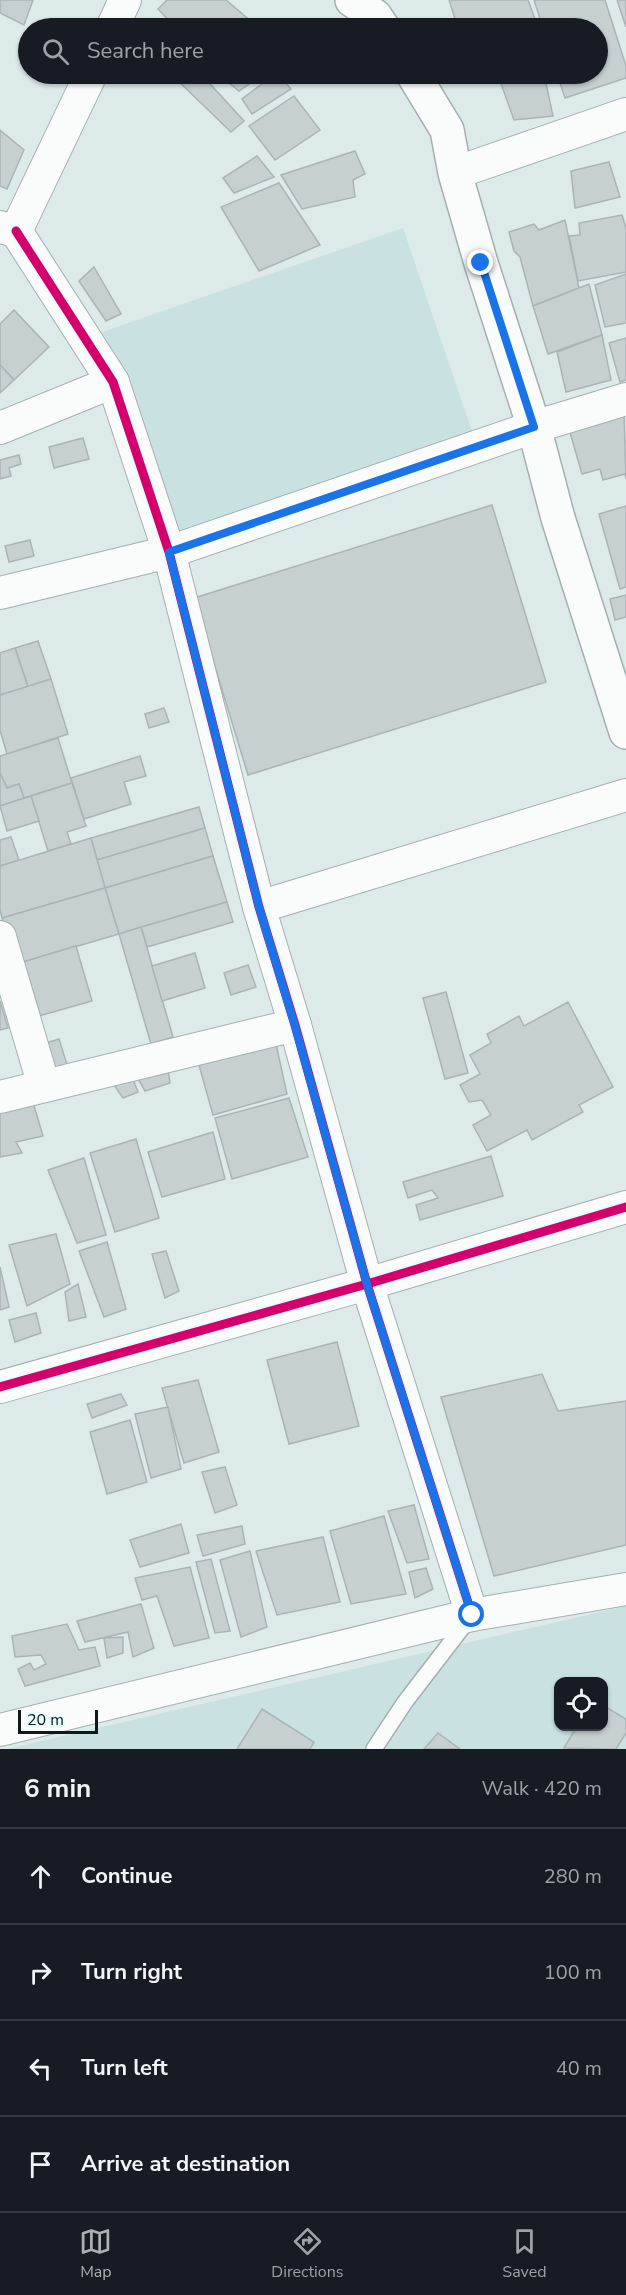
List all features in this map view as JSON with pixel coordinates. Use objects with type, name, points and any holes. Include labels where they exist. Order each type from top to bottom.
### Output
[{"type":"street","points":[[117,18],[125,0]]},
{"type":"street","points":[[85,84],[8,229],[113,382],[169,552],[259,907],[295,1026],[367,1284],[472,1615]]},
{"type":"street","points":[[419,84],[447,130],[455,173],[481,263],[534,427],[558,518],[593,621],[626,732]]},
{"type":"street","points":[[455,173],[626,114]]},
{"type":"street","points":[[0,428],[113,382]]},
{"type":"street","points":[[0,593],[169,552],[534,427],[626,399]]},
{"type":"street","points":[[259,907],[626,795]]},
{"type":"street","points":[[0,937],[44,1086]]},
{"type":"street","points":[[0,1097],[295,1026]]},
{"type":"street","points":[[0,1387],[367,1284],[626,1207]]},
{"type":"street","points":[[0,1730],[472,1615],[626,1589]]},
{"type":"lane","points":[[374,1749],[405,1702],[472,1615]]},
{"type":"shaded area","points":[[403,228],[475,440],[174,543],[102,332]]},
{"type":"shaded area","points":[[626,1606],[626,1749],[7,1749]]},
{"type":"building","points":[[0,0],[33,0],[27,18],[18,18],[18,22],[0,13]]},
{"type":"building","points":[[167,0],[226,0],[247,18],[167,18],[158,9]]},
{"type":"building","points":[[449,0],[528,0],[535,18],[455,18]]},
{"type":"building","points":[[534,0],[605,0],[626,66],[626,78],[608,84],[608,18],[540,18]]},
{"type":"building","points":[[617,0],[626,0],[626,27]]},
{"type":"building","points":[[181,84],[210,84],[244,121],[231,132]]},
{"type":"building","points":[[230,84],[249,84],[239,91]]},
{"type":"building","points":[[262,84],[287,84],[291,89],[252,114],[242,99]]},
{"type":"building","points":[[501,84],[546,84],[553,116],[514,120]]},
{"type":"building","points":[[560,84],[608,84],[565,98]]},
{"type":"building","points":[[294,96],[320,130],[275,160],[249,126]]},
{"type":"building","points":[[0,130],[24,150],[7,189],[0,186]]},
{"type":"building","points":[[355,151],[365,174],[353,180],[355,197],[302,209],[281,175]]},
{"type":"building","points":[[257,156],[274,177],[234,193],[223,178]]},
{"type":"building","points":[[609,162],[620,197],[575,208],[571,171]]},
{"type":"building","points":[[279,183],[320,245],[259,271],[221,207]]},
{"type":"building","points":[[622,215],[626,228],[626,272],[578,281],[569,236],[580,235],[579,223]]},
{"type":"building","points":[[565,220],[579,288],[533,306],[520,257],[514,251],[509,232],[534,224],[539,230]]},
{"type":"building","points":[[94,267],[121,314],[106,321],[79,281]]},
{"type":"building","points":[[626,274],[626,323],[605,327],[595,285]]},
{"type":"building","points":[[589,284],[602,335],[548,354],[533,306]]},
{"type":"building","points":[[14,310],[49,347],[14,380],[0,365],[0,324]]},
{"type":"building","points":[[602,335],[611,380],[566,392],[557,352]]},
{"type":"building","points":[[626,338],[626,380],[620,382],[609,343]]},
{"type":"building","points":[[0,365],[14,380],[0,393]]},
{"type":"building","points":[[624,413],[626,479],[625,474],[603,480],[600,469],[582,474],[569,429]]},
{"type":"building","points":[[83,438],[89,459],[54,468],[49,447]]},
{"type":"building","points":[[19,455],[21,464],[9,468],[11,476],[0,479],[0,460]]},
{"type":"building","points":[[492,505],[546,682],[248,775],[194,598]]},
{"type":"building","points":[[626,506],[626,587],[620,589],[599,514]]},
{"type":"building","points":[[30,540],[34,556],[9,562],[5,546]]},
{"type":"building","points":[[626,595],[626,617],[615,620],[610,599]]},
{"type":"building","points":[[38,641],[51,679],[28,687],[15,648]]},
{"type":"building","points":[[15,648],[28,687],[0,695],[0,653]]},
{"type":"building","points":[[51,679],[68,734],[7,754],[0,730],[0,695]]},
{"type":"building","points":[[164,708],[169,722],[149,728],[145,714]]},
{"type":"building","points":[[58,738],[72,783],[24,798],[19,784],[7,788],[0,773],[0,756]]},
{"type":"building","points":[[140,756],[146,776],[124,782],[131,804],[84,819],[71,778]]},
{"type":"building","points":[[0,773],[7,788],[19,784],[24,798],[0,806]]},
{"type":"building","points":[[72,783],[86,826],[67,832],[71,844],[48,851],[31,796]]},
{"type":"building","points":[[31,796],[39,821],[7,831],[0,806]]},
{"type":"building","points":[[199,807],[205,828],[97,860],[91,838]]},
{"type":"building","points":[[205,828],[213,856],[105,888],[97,860]]},
{"type":"building","points":[[11,837],[19,860],[0,866],[0,840]]},
{"type":"building","points":[[91,838],[105,888],[2,918],[0,866]]},
{"type":"building","points":[[213,856],[227,902],[119,934],[105,888]]},
{"type":"building","points":[[105,888],[119,934],[16,964],[2,918]]},
{"type":"building","points":[[227,902],[233,922],[147,947],[141,927]]},
{"type":"building","points":[[141,927],[173,1037],[151,1044],[119,934]]},
{"type":"building","points":[[76,946],[92,1001],[32,1018],[16,964]]},
{"type":"building","points":[[195,953],[205,988],[162,1001],[152,966]]},
{"type":"building","points":[[248,965],[256,987],[231,995],[224,973]]},
{"type":"building","points":[[446,992],[468,1073],[445,1079],[423,998]]},
{"type":"building","points":[[0,1001],[8,1028],[0,1030]]},
{"type":"building","points":[[568,1002],[613,1087],[579,1105],[583,1112],[532,1140],[527,1130],[487,1151],[473,1125],[491,1115],[482,1100],[469,1102],[460,1085],[480,1074],[470,1055],[491,1043],[487,1034],[519,1016],[524,1026]]},
{"type":"building","points":[[274,1035],[287,1094],[213,1115],[197,1058]]},
{"type":"building","points":[[59,1039],[69,1071],[52,1076],[43,1044]]},
{"type":"building","points":[[167,1064],[170,1083],[145,1091],[136,1075]]},
{"type":"building","points":[[133,1079],[138,1092],[123,1098],[114,1085]]},
{"type":"building","points":[[289,1098],[308,1157],[232,1179],[215,1118]]},
{"type":"building","points":[[32,1099],[43,1136],[16,1142],[22,1153],[0,1157],[0,1107]]},
{"type":"building","points":[[213,1132],[225,1179],[162,1197],[148,1152]]},
{"type":"building","points":[[136,1139],[159,1218],[115,1232],[90,1153]]},
{"type":"building","points":[[491,1156],[503,1196],[420,1220],[416,1205],[438,1198],[432,1190],[408,1198],[403,1182]]},
{"type":"building","points":[[84,1158],[106,1235],[77,1243],[48,1170]]},
{"type":"building","points":[[56,1234],[70,1284],[27,1306],[9,1245]]},
{"type":"building","points":[[107,1242],[126,1309],[104,1317],[79,1251]]},
{"type":"building","points":[[166,1251],[179,1291],[165,1298],[152,1254]]},
{"type":"building","points":[[0,1267],[9,1307],[0,1310]]},
{"type":"building","points":[[78,1284],[86,1317],[69,1321],[65,1292]]},
{"type":"building","points":[[36,1313],[41,1333],[15,1342],[9,1320]]},
{"type":"building","points":[[337,1342],[359,1426],[289,1444],[267,1360]]},
{"type":"building","points":[[542,1374],[558,1411],[626,1401],[626,1545],[494,1576],[441,1397]]},
{"type":"building","points":[[198,1380],[219,1452],[184,1463],[162,1388]]},
{"type":"building","points":[[121,1394],[127,1405],[92,1418],[87,1404]]},
{"type":"building","points":[[168,1407],[181,1469],[151,1478],[135,1414]]},
{"type":"building","points":[[130,1420],[147,1482],[107,1494],[90,1432]]},
{"type":"building","points":[[225,1467],[237,1505],[215,1513],[202,1472]]},
{"type":"building","points":[[414,1505],[429,1559],[407,1563],[388,1511]]},
{"type":"building","points":[[384,1516],[406,1594],[351,1604],[330,1531]]},
{"type":"building","points":[[181,1524],[189,1553],[140,1567],[130,1540]]},
{"type":"building","points":[[242,1526],[245,1544],[203,1556],[197,1535]]},
{"type":"building","points":[[323,1537],[340,1602],[277,1615],[256,1551]]},
{"type":"building","points":[[250,1551],[267,1627],[241,1637],[220,1560]]},
{"type":"building","points":[[211,1559],[230,1631],[215,1633],[196,1562]]},
{"type":"building","points":[[190,1567],[209,1638],[174,1646],[157,1596],[142,1600],[135,1578]]},
{"type":"building","points":[[426,1568],[433,1589],[415,1598],[409,1572]]},
{"type":"building","points":[[141,1604],[154,1648],[133,1657],[128,1632],[85,1642],[77,1621]]},
{"type":"building","points":[[67,1624],[79,1650],[95,1647],[100,1666],[25,1686],[18,1669],[30,1663],[34,1670],[46,1664],[41,1655],[15,1657],[12,1636]]},
{"type":"building","points":[[123,1637],[123,1653],[107,1658],[104,1638]]},
{"type":"building","points":[[608,1708],[626,1719],[626,1733],[616,1749],[564,1748],[574,1731],[608,1731]]},
{"type":"building","points":[[262,1709],[314,1742],[310,1749],[237,1749]]},
{"type":"building","points":[[438,1733],[460,1749],[424,1749]]},
{"type":"cycle path","points":[[16,231],[113,382],[169,552],[259,907],[295,1025],[367,1284],[626,1207]]},
{"type":"cycle path","points":[[0,1387],[367,1284],[472,1615]]},
{"type":"route","points":[[472,1615],[367,1284],[295,1026],[259,907],[169,552],[534,427],[481,263]]}]
